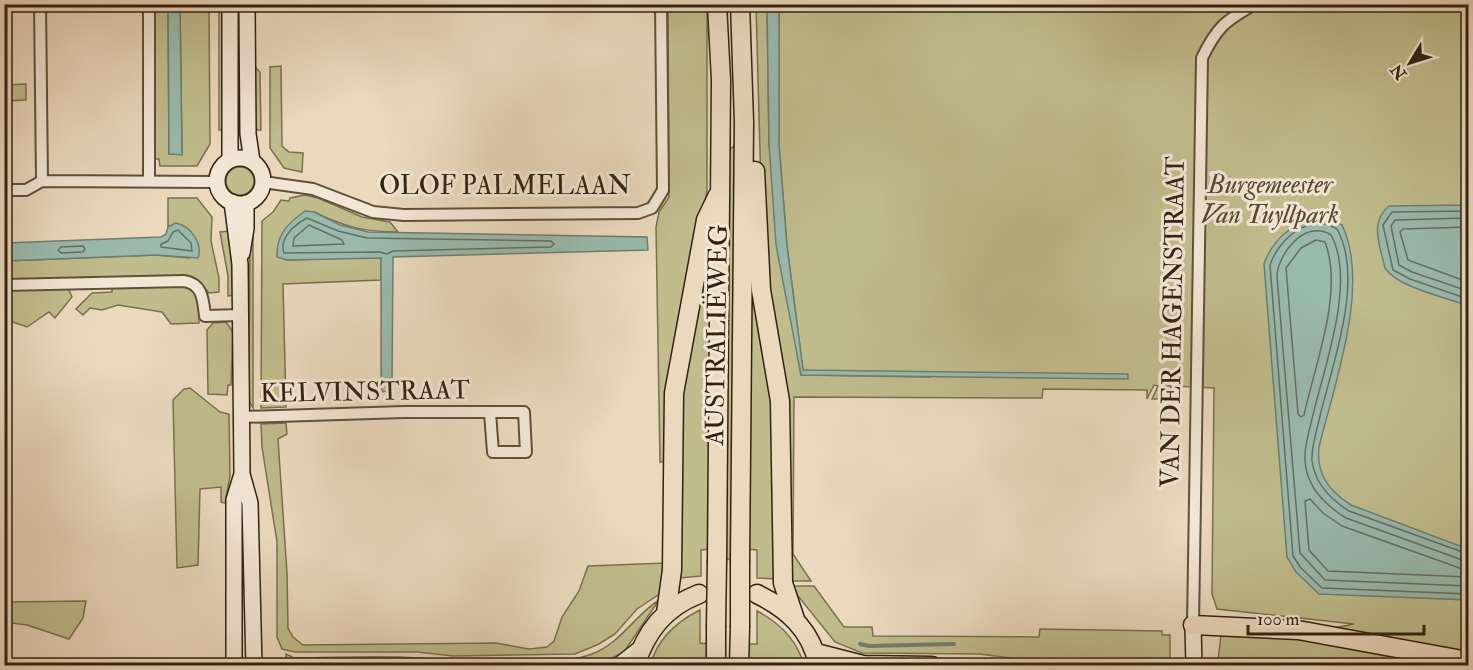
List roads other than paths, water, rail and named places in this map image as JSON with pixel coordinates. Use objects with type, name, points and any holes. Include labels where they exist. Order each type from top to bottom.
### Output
[{"type":"main road","name":"AUSTRALIËWEG","points":[[716,666],[721,189],[721,80],[717,4]]},
{"type":"main road","name":"AUSTRALIËWEG","points":[[739,666],[744,122],[740,4]]},
{"type":"main road","points":[[744,122],[754,151],[761,290],[780,401],[783,583],[795,619]]},
{"type":"main road","points":[[666,613],[672,570],[675,393],[706,219],[721,189]]},
{"type":"main road","points":[[638,657],[651,629],[666,613],[699,594]]},
{"type":"main road","points":[[757,594],[777,604],[795,619],[807,635],[817,659],[863,665],[932,666]]},
{"type":"main road","points":[[1193,625],[1299,630],[1468,661]]},
{"type":"street","points":[[40,4],[42,181]]},
{"type":"street","points":[[149,4],[149,181]]},
{"type":"street","points":[[230,4],[230,160]]},
{"type":"street","points":[[247,4],[248,134],[252,161],[262,174],[263,182],[258,195],[239,202],[222,194],[217,182],[220,169],[230,160],[237,158],[252,161]]},
{"type":"street","name":"OLOF PALMELAAN","points":[[263,182],[313,189],[374,212],[404,215],[638,213],[652,208],[663,189],[661,4]]},
{"type":"street","name":"VAN DER HAGENSTRAAT","points":[[1194,666],[1202,58],[1214,33],[1231,18],[1255,4]]},
{"type":"street","points":[[4,190],[26,189],[42,181],[217,182]]},
{"type":"street","points":[[239,202],[246,228],[240,264],[242,474],[250,503],[255,666]]},
{"type":"street","points":[[4,285],[184,281],[196,285],[201,291],[205,316],[241,315]]},
{"type":"street","name":"KELVINSTRAAT","points":[[242,417],[404,412],[524,412],[526,452],[493,452],[490,413]]},
{"type":"street","points":[[234,666],[234,500],[242,474]]},
{"type":"street","points":[[618,666],[638,657]]},
{"type":"water","points":[[168,5],[180,5],[182,155],[169,154]]},
{"type":"water","points":[[767,5],[779,5],[779,145],[787,246],[803,370],[1128,374],[1128,379],[801,375],[776,245],[769,144]]},
{"type":"water","points":[[1468,205],[1468,306],[1400,281],[1385,268],[1378,227],[1379,219],[1389,206]]},
{"type":"water","points":[[305,211],[314,212],[340,225],[368,232],[647,237],[648,250],[393,257],[392,383],[388,391],[383,392],[381,387],[381,258],[287,260],[277,257],[278,242],[284,231]]},
{"type":"water","points":[[1314,217],[1330,218],[1342,225],[1350,249],[1353,276],[1347,335],[1319,447],[1322,474],[1330,488],[1351,505],[1468,549],[1468,600],[1319,594],[1296,572],[1287,557],[1264,264],[1272,247],[1283,234]]},
{"type":"water","points":[[176,223],[186,228],[194,236],[199,247],[198,258],[156,255],[5,261],[5,243],[161,237],[166,234],[168,227]]},
{"type":"waterway","points":[[860,644],[869,646],[954,644]]},
{"type":"park label","name":"Burgemeester Van Tuyllpark","points":[[1270,200]]}]
